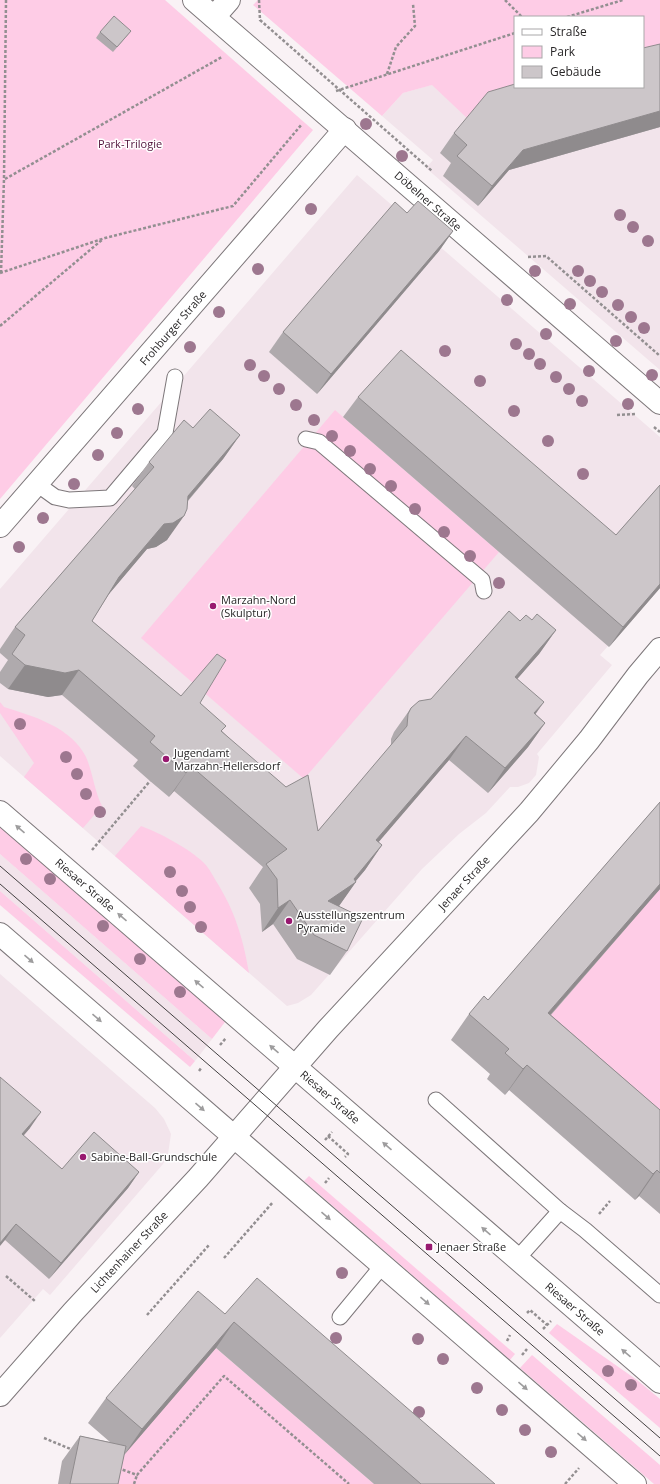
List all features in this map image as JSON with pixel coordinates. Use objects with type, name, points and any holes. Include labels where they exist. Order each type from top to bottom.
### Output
[{"type":"street","name":"Döbelner Straße","points":[[194,0],[660,403]]},
{"type":"street","points":[[214,17],[230,0]]},
{"type":"street","name":"Frohburger Straße","points":[[0,526],[345,129]]},
{"type":"street","name":"Jenaer Straße","points":[[258,1108],[529,812],[589,740],[638,675],[660,649]]},
{"type":"street","name":"Riesaer Straße","points":[[0,812],[660,1382]]},
{"type":"street","points":[[0,934],[635,1484]]},
{"type":"street","name":"Lichtenhainer Straße","points":[[0,1395],[258,1108]]},
{"type":"lane","points":[[37,484],[55,497],[69,500],[110,498],[165,433],[175,377]]},
{"type":"lane","points":[[306,439],[319,442],[482,580],[484,591]]},
{"type":"lane","points":[[436,1100],[560,1211],[585,1230],[660,1295]]},
{"type":"lane","points":[[517,1259],[560,1211]]},
{"type":"lane","points":[[340,1317],[383,1265]]},
{"type":"path","points":[[6,0],[4,179],[0,273],[105,238],[233,206],[327,94],[514,33]]},
{"type":"path","points":[[505,0],[521,16]]},
{"type":"path","points":[[570,16],[623,0]]},
{"type":"path","points":[[388,74],[396,47],[415,26],[413,4]]},
{"type":"path","points":[[4,179],[222,58]]},
{"type":"path","points":[[0,326],[105,238]]},
{"type":"path","points":[[522,257],[546,256],[660,356]]},
{"type":"path","points":[[92,850],[150,781]]},
{"type":"path","points":[[199,1071],[202,1067]]},
{"type":"path","points":[[325,1140],[332,1131]]},
{"type":"path","points":[[328,1136],[348,1154],[344,1157]]},
{"type":"path","points":[[224,1258],[277,1198]]},
{"type":"path","points":[[147,1315],[209,1245]]},
{"type":"path","points":[[6,1276],[36,1302]]},
{"type":"path","points":[[527,1314],[530,1310],[547,1325]]},
{"type":"path","points":[[543,1329],[552,1320]]},
{"type":"path","points":[[134,1484],[138,1475],[224,1376],[349,1484]]},
{"type":"path","points":[[44,1438],[80,1452]]},
{"type":"path","points":[[566,1484],[584,1463]]},
{"type":"path","points":[[116,1466],[138,1475]]},
{"type":"shaded area","points":[[660,20],[660,370],[426,168],[433,160],[382,116],[403,93],[514,61],[514,88],[644,88]]},
{"type":"shaded area","points":[[357,175],[660,437],[660,588],[600,655],[612,665],[537,754],[539,757],[536,775],[529,783],[518,787],[510,787],[486,813],[459,834],[422,869],[311,995],[298,1003],[287,1006],[0,756],[0,589]]},
{"type":"shaded area","points":[[0,854],[212,1039],[195,1061],[0,891]]},
{"type":"shaded area","name":"Sabine-Ball-Grundschule","points":[[0,974],[155,1108],[164,1119],[171,1134],[168,1154],[163,1164],[50,1295],[43,1289],[0,1338]]},
{"type":"green space","name":"Park-Trilogie","points":[[0,0],[165,0],[313,130],[0,499]]},
{"type":"green space","points":[[258,0],[660,0],[660,60],[644,65],[644,16],[514,16],[514,88],[468,119],[432,85],[403,93],[382,116],[253,5]]},
{"type":"green space","points":[[335,410],[499,552],[304,779],[141,638]]},
{"type":"green space","points":[[0,702],[4,707],[27,714],[61,730],[71,738],[86,757],[102,806],[83,828],[24,777],[34,763],[0,713]]},
{"type":"green space","points":[[141,826],[166,837],[183,847],[208,867],[223,892],[233,914],[241,936],[249,973],[115,856]]},
{"type":"green space","points":[[0,827],[225,1022],[212,1039],[0,854]]},
{"type":"green space","points":[[660,880],[660,1152],[533,1028],[564,1000]]},
{"type":"green space","points":[[0,891],[195,1061],[190,1067],[0,905]]},
{"type":"green space","points":[[309,1176],[515,1354],[510,1360],[304,1181]]},
{"type":"green space","points":[[557,1324],[637,1380],[660,1399],[660,1428],[549,1333]]},
{"type":"green space","points":[[216,1348],[374,1484],[105,1484],[108,1472]]},
{"type":"green space","points":[[532,1355],[660,1465],[660,1484],[654,1484],[520,1368]]},
{"type":"building","points":[[114,16],[131,31],[117,47],[100,32]]},
{"type":"building","points":[[660,44],[660,111],[523,150],[492,186],[457,156],[467,145],[454,133],[488,92],[514,84],[514,88],[644,88],[644,48]]},
{"type":"building","points":[[418,201],[453,231],[331,374],[283,332],[395,202],[407,213]]},
{"type":"building","points":[[401,350],[616,535],[660,485],[660,584],[623,627],[358,397]]},
{"type":"building","points":[[210,409],[240,435],[188,496],[187,509],[184,516],[173,523],[164,524],[119,577],[92,621],[181,696],[217,654],[226,660],[200,703],[226,726],[221,731],[286,787],[308,775],[318,831],[407,726],[408,714],[411,708],[419,701],[431,699],[509,611],[520,621],[526,615],[532,620],[537,614],[556,630],[515,677],[544,702],[534,713],[545,723],[505,768],[466,736],[376,840],[382,845],[354,879],[356,882],[328,901],[363,918],[347,951],[314,935],[290,900],[278,908],[277,879],[266,864],[287,849],[191,766],[186,773],[167,757],[150,742],[155,736],[79,670],[65,673],[25,665],[12,654],[25,635],[15,627],[154,467],[149,462],[184,420],[193,428]]},
{"type":"building","points":[[660,802],[660,884],[548,1013],[660,1110],[660,1173],[657,1170],[653,1174],[527,1065],[523,1069],[505,1053],[509,1049],[469,1014],[484,996],[488,1000]]},
{"type":"building","points":[[0,1077],[41,1112],[22,1134],[62,1169],[94,1132],[139,1172],[61,1263],[16,1224],[0,1243]]},
{"type":"building","points":[[257,1278],[495,1484],[421,1484],[234,1322],[142,1429],[106,1398],[198,1291],[225,1314]]},
{"type":"building","points":[[80,1436],[126,1446],[118,1484],[70,1484]]},
{"type":"tram line","points":[[0,866],[660,1438]]},
{"type":"tram line","points":[[0,884],[660,1456]]},
{"type":"place","name":"Marzahn-Nord (Skulptur)","points":[[213,606]]},
{"type":"place","name":"Jugendamt Marzahn-Hellersdorf","points":[[166,759]]},
{"type":"place","name":"Ausstellungszentrum Pyramide","points":[[289,921]]},
{"type":"place","name":"Sabine-Ball-Grundschule","points":[[83,1157]]},
{"type":"place","name":"Jenaer Straße","points":[[429,1247]]}]
